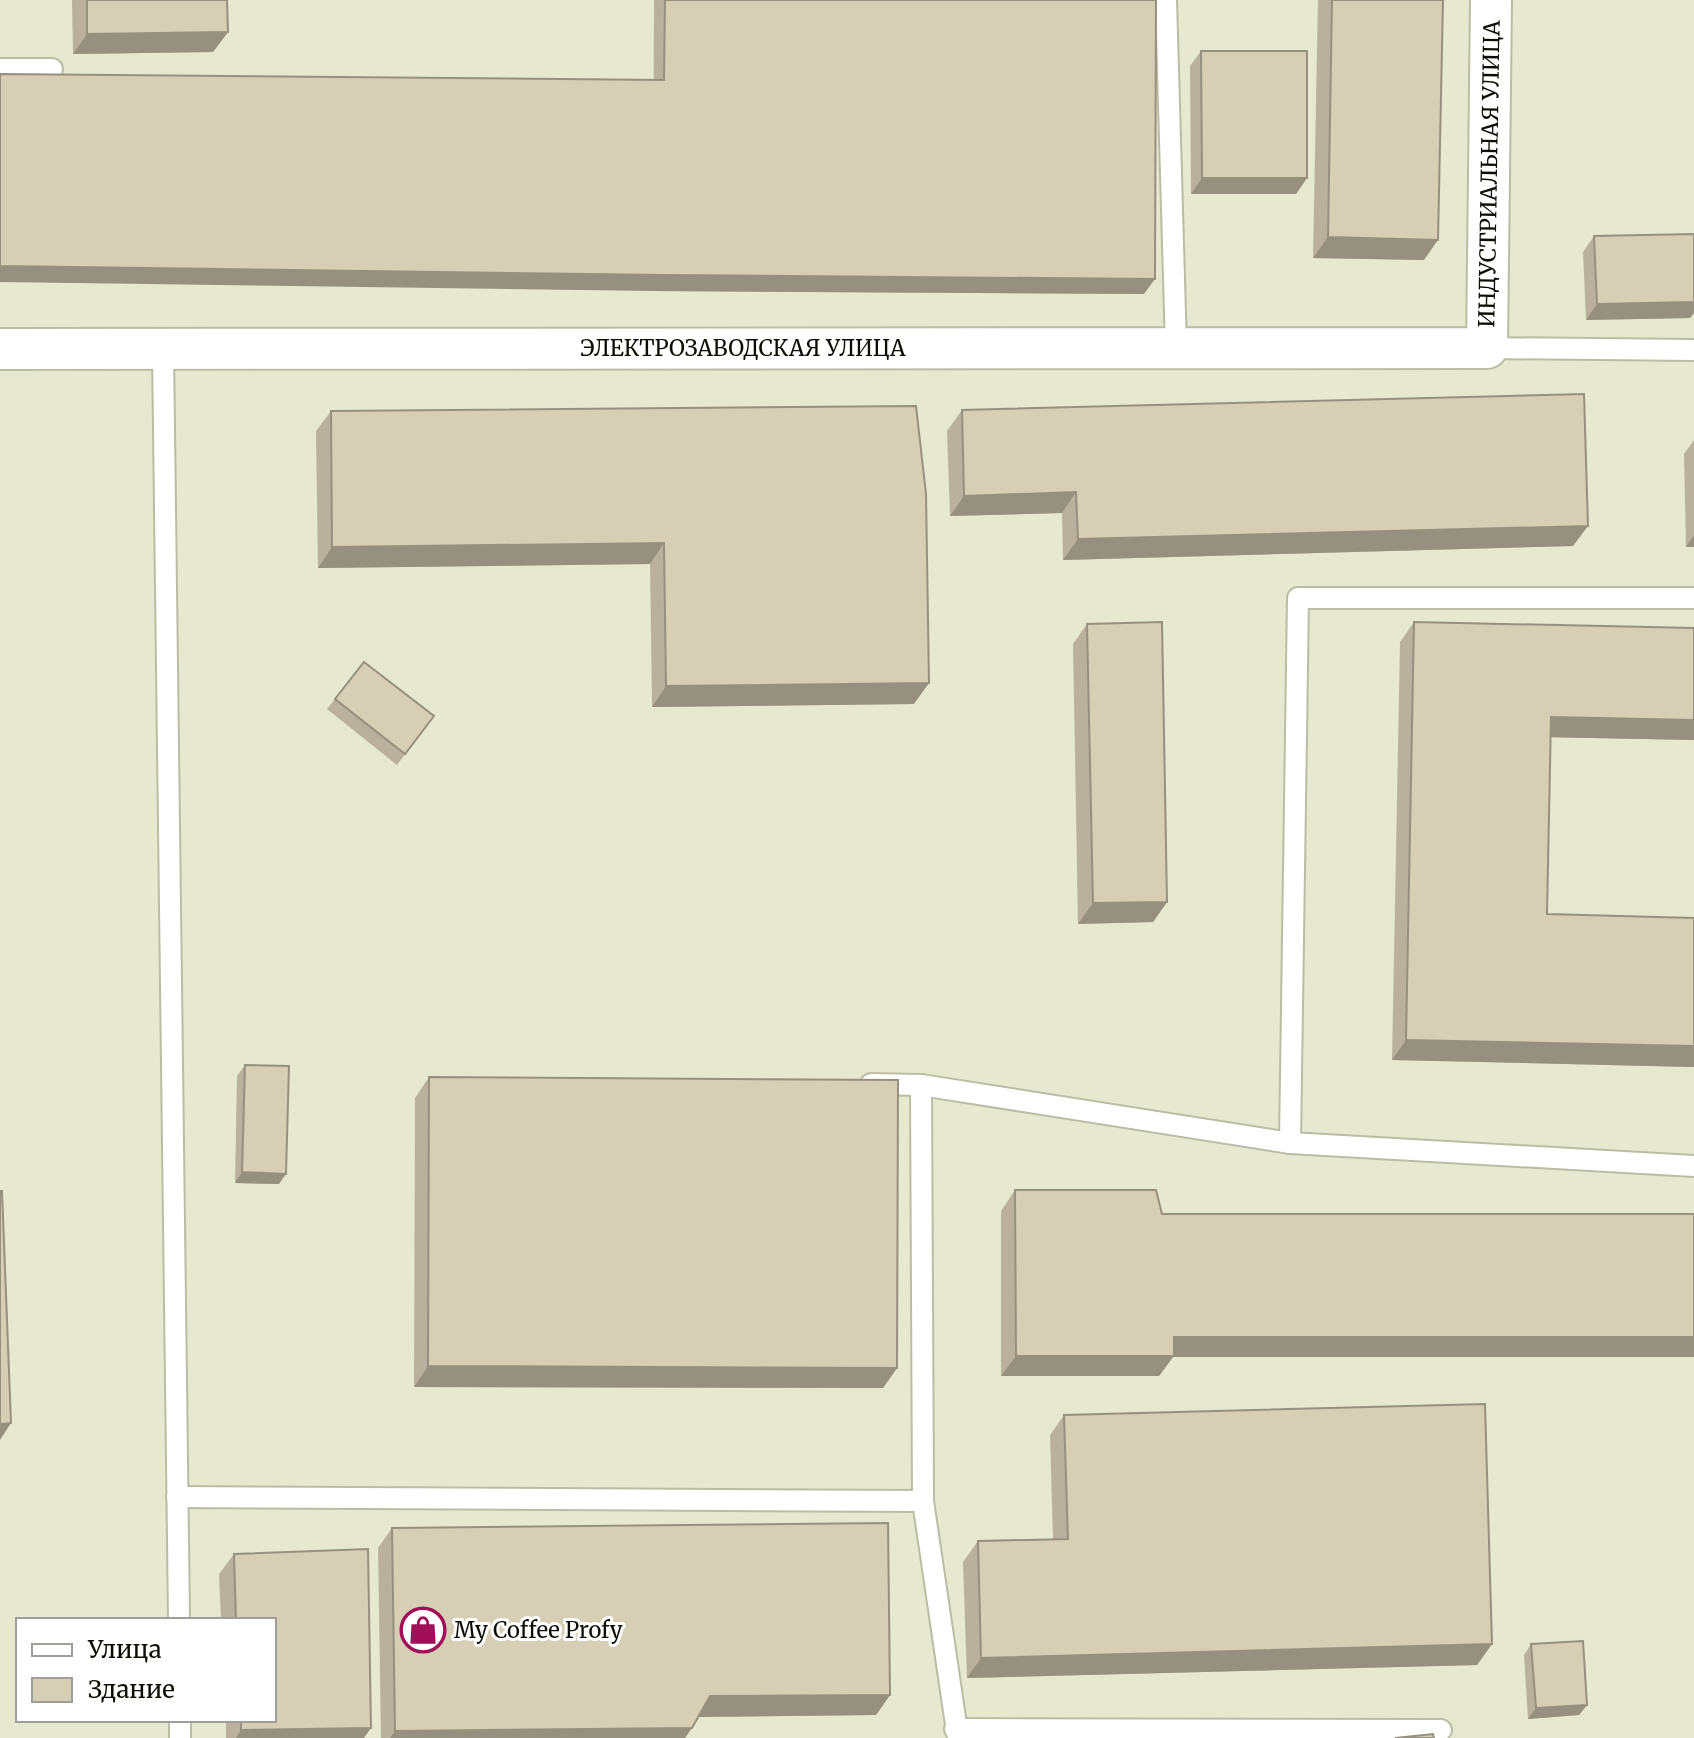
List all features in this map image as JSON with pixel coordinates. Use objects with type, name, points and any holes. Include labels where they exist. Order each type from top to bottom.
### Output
[{"type":"street","name":"ИНДУСТРИАЛЬНАЯ УЛИЦА","points":[[1487,348],[1491,0]]},
{"type":"street","name":"ЭЛЕКТРОЗАВОДСКАЯ УЛИЦА","points":[[0,349],[1487,348]]},
{"type":"lane","points":[[1166,0],[1176,348]]},
{"type":"lane","points":[[0,69],[52,69]]},
{"type":"lane","points":[[1487,348],[1694,350]]},
{"type":"lane","points":[[163,349],[179,1618]]},
{"type":"lane","points":[[1290,1143],[1298,598],[1694,598]]},
{"type":"lane","points":[[859,1084],[921,1085],[1290,1143],[1694,1166]]},
{"type":"lane","points":[[921,1085],[923,1501],[957,1734],[1441,1730]]},
{"type":"lane","points":[[177,1497],[923,1501]]},
{"type":"building","points":[[87,0],[227,0],[228,32],[87,34]]},
{"type":"building","points":[[665,0],[1156,0],[1155,279],[0,266],[0,74],[664,80]]},
{"type":"building","points":[[1332,0],[1443,0],[1438,240],[1328,237]]},
{"type":"building","points":[[1201,51],[1307,51],[1307,178],[1202,178]]},
{"type":"building","points":[[1694,234],[1694,302],[1597,304],[1594,236]]},
{"type":"building","points":[[1584,394],[1588,526],[1078,539],[1076,492],[964,496],[962,410]]},
{"type":"building","points":[[916,406],[926,494],[929,683],[666,686],[664,543],[332,547],[331,411]]},
{"type":"building","points":[[1162,622],[1167,902],[1093,903],[1087,624]]},
{"type":"building","points":[[1414,622],[1694,628],[1694,720],[1551,717],[1547,914],[1694,918],[1694,1046],[1406,1040]]},
{"type":"building","points":[[364,662],[434,716],[405,754],[335,699]]},
{"type":"building","points":[[245,1065],[289,1066],[286,1174],[242,1172]]},
{"type":"building","points":[[429,1077],[898,1080],[897,1368],[428,1366]]},
{"type":"building","points":[[1015,1190],[1156,1190],[1162,1214],[1694,1214],[1694,1337],[1174,1337],[1174,1356],[1016,1356]]},
{"type":"building","points":[[0,1191],[11,1423],[0,1424]]},
{"type":"building","points":[[1485,1404],[1492,1644],[981,1658],[978,1541],[1068,1539],[1064,1415]]},
{"type":"building","points":[[888,1523],[890,1695],[710,1696],[692,1728],[395,1731],[392,1528]]},
{"type":"building","points":[[368,1549],[371,1728],[241,1730],[241,1722],[276,1722],[276,1618],[236,1618],[234,1554]]},
{"type":"building","points":[[1583,1641],[1587,1705],[1536,1708],[1531,1644]]},
{"type":"building","points":[[1433,1734],[1434,1738],[1395,1738]]},
{"type":"place","name":"My Coffee Profy","points":[[423,1630]]}]
